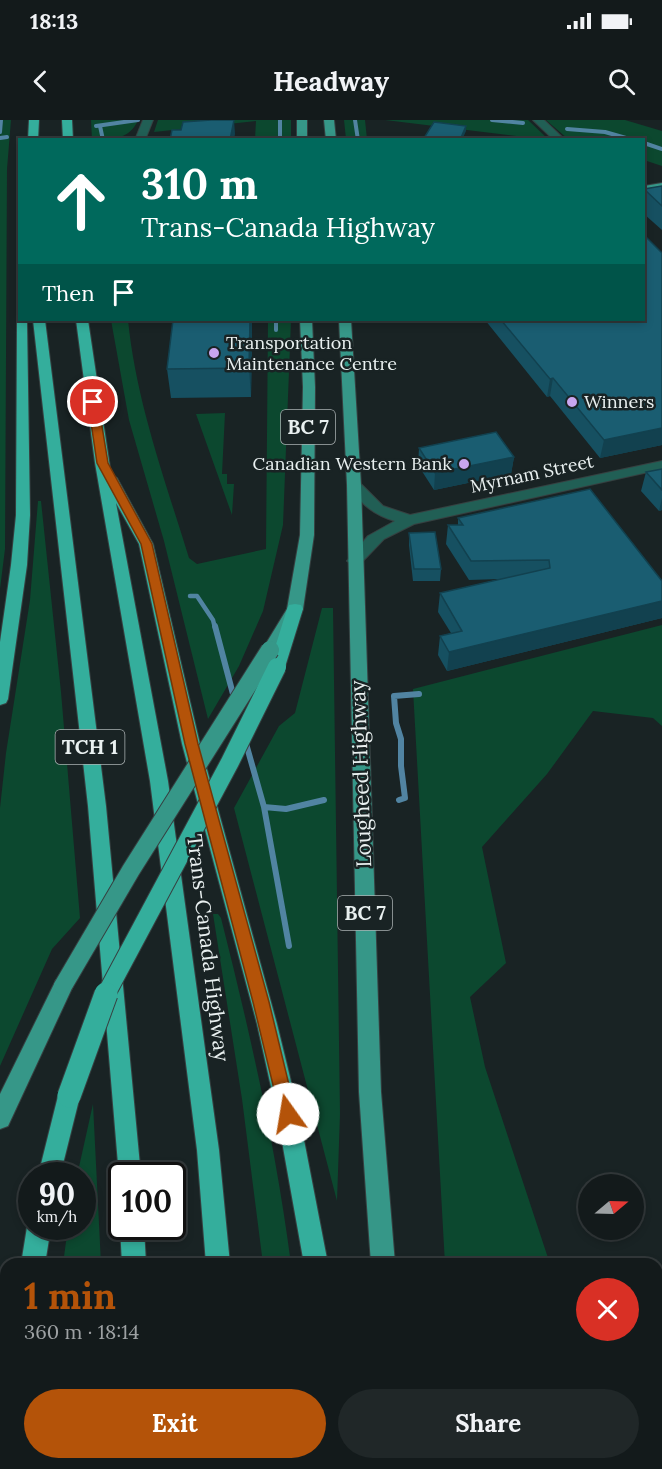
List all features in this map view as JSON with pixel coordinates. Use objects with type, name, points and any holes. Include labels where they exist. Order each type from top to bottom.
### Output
[{"type":"highway","points":[[33,120],[33,138]]},
{"type":"highway","points":[[67,120],[68,138]]},
{"type":"highway","points":[[0,699],[19,565],[23,515],[21,321]]},
{"type":"highway","name":"TCH 1","points":[[39,321],[97,806],[129,1162]]},
{"type":"highway","name":"Trans-Canada Highway","points":[[82,321],[102,463],[159,781],[208,1150],[217,1258]]},
{"type":"highway","points":[[102,463],[146,544],[191,744],[270,1035],[288,1114],[315,1258]]},
{"type":"highway","points":[[52,1162],[69,1096],[107,990],[265,695],[274,659],[295,609]]},
{"type":"highway","points":[[35,1258],[37,1240]]},
{"type":"highway","points":[[133,1240],[134,1258]]},
{"type":"main road","points":[[302,120],[302,138]]},
{"type":"main road","points":[[329,120],[331,138]]},
{"type":"main road","points":[[645,189],[662,186]]},
{"type":"main road","name":"BC 7","points":[[295,609],[307,535],[309,387],[306,321]]},
{"type":"main road","name":"Lougheed Highway","points":[[345,321],[354,485],[370,1092],[383,1258]]},
{"type":"main road","points":[[0,1119],[63,986],[131,870],[274,659]]},
{"type":"street","points":[[538,120],[558,138]]},
{"type":"street","points":[[141,138],[146,123]]},
{"type":"street","name":"Myrnam Street","points":[[355,561],[378,534],[410,520],[662,465]]},
{"type":"street","name":"Myrnam Street","points":[[354,485],[367,502],[381,513],[410,520]]},
{"type":"green space","points":[[0,120],[11,120],[7,169],[5,549],[0,589]]},
{"type":"green space","points":[[91,120],[138,120],[130,132],[119,138],[92,138]]},
{"type":"green space","points":[[158,120],[291,120],[291,138],[255,138],[256,121],[154,132]]},
{"type":"green space","points":[[344,120],[365,120],[367,138],[346,138]]},
{"type":"green space","points":[[385,120],[528,120],[547,138]]},
{"type":"green space","points":[[546,120],[625,120],[662,131],[662,166],[645,160],[645,138],[567,138]]},
{"type":"green space","points":[[111,321],[128,321],[144,410],[189,558],[197,564],[266,549],[268,321],[291,321],[283,525],[263,611],[239,666],[208,719],[164,541],[129,420]]},
{"type":"green space","points":[[225,413],[222,474],[227,474],[227,484],[234,484],[232,515],[196,414]]},
{"type":"green space","points":[[38,501],[41,501],[61,692],[80,918],[52,949],[0,1066],[0,808],[6,753],[30,600]]},
{"type":"green space","points":[[322,608],[333,608],[340,1114],[337,1201],[234,808],[279,726],[295,713]]},
{"type":"green space","points":[[662,625],[662,726],[653,718],[593,711],[547,774],[482,847],[506,963],[470,997],[485,1067],[548,1258],[445,1258],[413,689]]},
{"type":"green space","points":[[213,914],[218,914],[221,918],[252,1047],[278,1177],[290,1258],[262,1258],[242,1099]]},
{"type":"green space","points":[[93,1104],[96,1162],[80,1162]]},
{"type":"green space","points":[[96,1164],[101,1258],[64,1258],[66,1240],[96,1240]]},
{"type":"building","points":[[234,120],[230,138],[170,138],[172,130],[181,130],[183,122]]},
{"type":"building","points":[[434,122],[466,126],[461,138],[424,138]]},
{"type":"building","points":[[662,186],[662,206],[645,190]]},
{"type":"building","points":[[645,236],[662,253],[662,428],[604,440],[553,378],[550,379],[502,321],[645,321]]},
{"type":"building","points":[[173,321],[250,321],[249,368],[167,369]]},
{"type":"building","points":[[496,432],[514,457],[435,473],[419,448]]},
{"type":"building","points":[[662,469],[662,490],[646,472]]},
{"type":"building","points":[[590,489],[662,581],[662,601],[449,652],[440,636],[462,631],[440,593],[550,568],[549,560],[471,561],[448,525],[463,525],[458,518]]},
{"type":"building","points":[[435,532],[441,569],[414,569],[409,533]]},
{"type":"waterway","points":[[0,132],[1,120]]},
{"type":"waterway","points":[[96,126],[138,120]]},
{"type":"waterway","points":[[280,120],[280,138]]},
{"type":"waterway","points":[[355,120],[358,138]]},
{"type":"waterway","points":[[492,120],[523,123]]},
{"type":"waterway","points":[[100,126],[103,138]]},
{"type":"waterway","points":[[567,129],[605,132],[626,138]]},
{"type":"waterway","points":[[0,138],[7,137]]},
{"type":"waterway","points":[[645,143],[662,149]]},
{"type":"waterway","points":[[276,321],[276,330]]},
{"type":"waterway","points":[[190,596],[197,596],[213,620],[215,628]]},
{"type":"waterway","points":[[215,626],[234,698]]},
{"type":"waterway","points":[[399,800],[405,798],[401,766],[401,739],[396,723],[394,696],[419,694]]},
{"type":"waterway","points":[[245,740],[264,807]]},
{"type":"waterway","points":[[264,807],[286,809],[324,800]]},
{"type":"waterway","points":[[264,807],[289,946]]},
{"type":"place","name":"Transportation Maintenance Centre","points":[[214,353]]},
{"type":"place","name":"Winners","points":[[572,402]]},
{"type":"place","name":"Canadian Western Bank","points":[[464,464]]},
{"type":"route","points":[[93,402],[102,463],[146,544],[191,744],[267,1024],[288,1114]]}]
